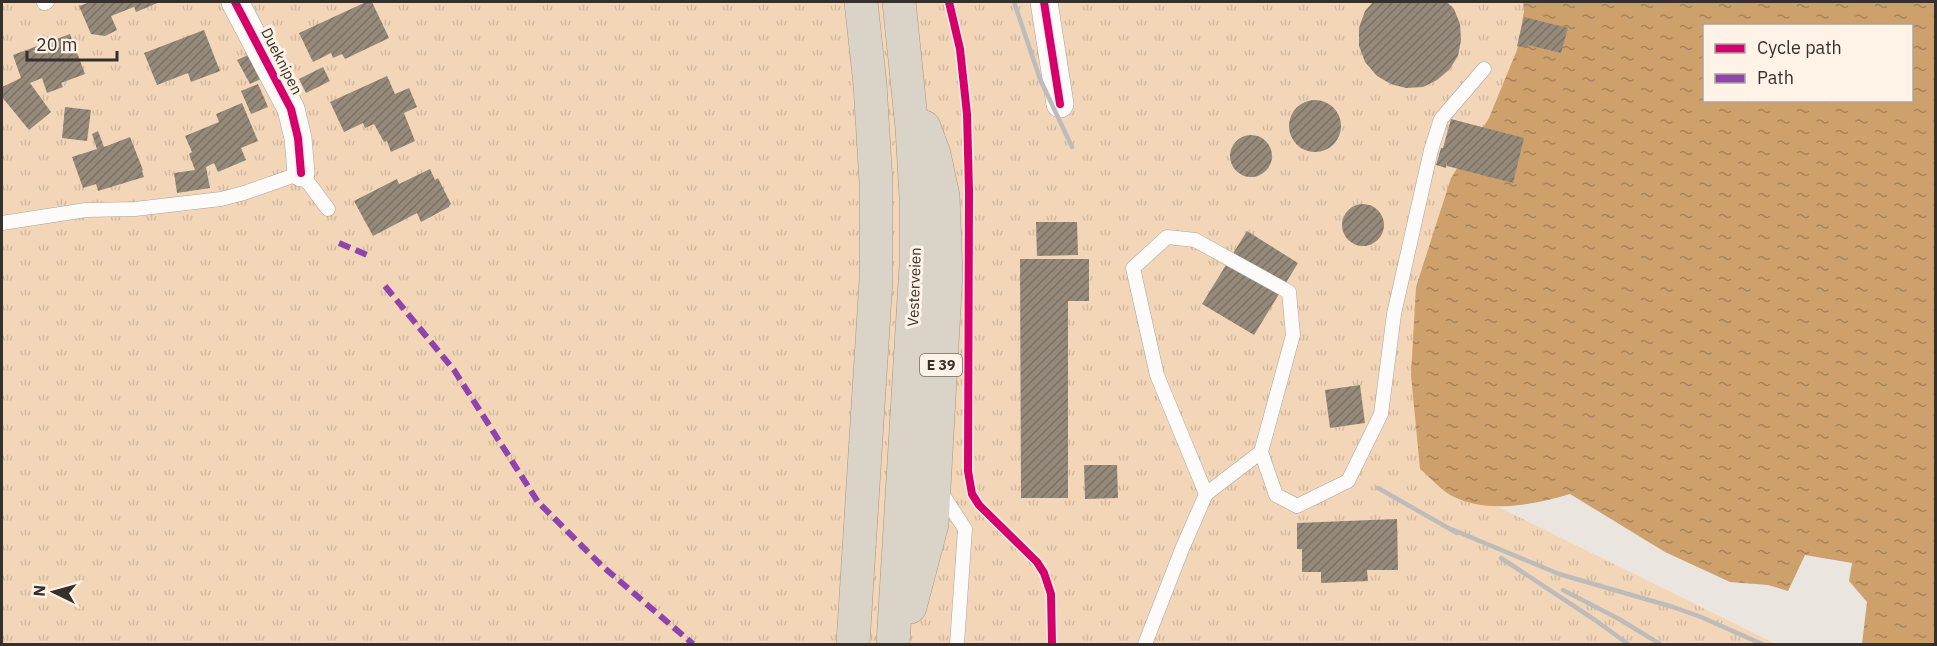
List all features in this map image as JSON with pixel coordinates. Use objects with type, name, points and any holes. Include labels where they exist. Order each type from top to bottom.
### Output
[{"type":"highway","points":[[853,645],[876,269],[876,183],[861,2]]},
{"type":"highway","name":"Vesterveien","points":[[893,645],[916,265],[916,197],[909,86],[899,2]]},
{"type":"highway","name":"E 39","points":[[899,645],[932,524],[946,273],[943,196],[934,154],[909,86]]},
{"type":"street","name":"Dueknipen","points":[[235,2],[291,109],[301,173]]},
{"type":"street","points":[[1044,2],[1060,104]]},
{"type":"lane","points":[[1206,494],[1156,375],[1133,267],[1167,237],[1195,240],[1288,292],[1293,335],[1261,452],[1276,495],[1298,506],[1348,481],[1381,414],[1394,314],[1431,150],[1442,119],[1484,69]]},
{"type":"lane","points":[[2,224],[86,210],[135,209],[221,199],[301,173],[328,209]]},
{"type":"lane","points":[[1145,645],[1206,494],[1261,452]]},
{"type":"lane","points":[[934,481],[964,529],[957,645]]},
{"type":"green space","points":[[2,2],[1521,2],[1555,19],[1444,480],[1776,644],[2,644]]},
{"type":"water","points":[[1523,2],[1935,2],[1935,644],[1862,644],[1867,602],[1849,581],[1852,563],[1805,555],[1788,591],[1768,585],[1730,582],[1665,552],[1570,494],[1511,506],[1480,505],[1452,496],[1420,469],[1411,375],[1416,287],[1451,178],[1489,118],[1517,50],[1524,11]]},
{"type":"building","points":[[90,2],[160,2],[136,12],[134,7],[111,16],[117,30],[105,36],[91,34],[79,6]]},
{"type":"building","points":[[366,2],[372,2],[389,38],[345,59],[342,54],[333,58],[331,53],[313,62],[299,33]]},
{"type":"building","points":[[1373,2],[1447,2],[1454,9],[1460,24],[1461,40],[1458,56],[1449,70],[1437,80],[1423,87],[1406,88],[1391,84],[1377,76],[1365,62],[1359,46],[1359,28],[1365,11]]},
{"type":"building","points":[[1524,17],[1568,28],[1561,53],[1528,45],[1527,48],[1517,46]]},
{"type":"building","points":[[204,30],[220,71],[191,82],[188,73],[157,85],[144,53]]},
{"type":"building","points":[[70,34],[85,74],[61,83],[63,87],[47,93],[42,78],[30,83],[51,112],[29,130],[2,97],[2,87],[21,78],[13,55]]},
{"type":"building","points":[[250,54],[263,78],[250,84],[237,60]]},
{"type":"building","points":[[323,67],[330,81],[306,93],[299,79]]},
{"type":"building","points":[[387,76],[395,94],[409,88],[417,107],[404,113],[415,141],[391,152],[387,141],[384,142],[374,124],[365,128],[363,123],[344,132],[330,102]]},
{"type":"building","points":[[258,84],[268,107],[251,114],[241,91]]},
{"type":"building","points":[[1310,100],[1320,100],[1334,107],[1341,126],[1334,145],[1320,152],[1310,152],[1300,148],[1293,141],[1289,131],[1289,121],[1293,111],[1300,104]]},
{"type":"building","points":[[242,103],[258,141],[241,148],[246,160],[218,172],[214,163],[206,167],[210,188],[177,193],[174,173],[195,170],[189,154],[192,152],[185,136],[219,122],[216,114]]},
{"type":"building","points":[[65,107],[91,110],[87,141],[62,138]]},
{"type":"building","points":[[1451,119],[1524,138],[1513,183],[1447,166],[1447,161],[1446,168],[1436,165]]},
{"type":"building","points":[[98,131],[104,147],[130,137],[144,177],[98,191],[96,184],[83,188],[72,157],[97,149],[92,134]]},
{"type":"building","points":[[1251,135],[1259,136],[1266,141],[1271,148],[1271,164],[1266,171],[1259,176],[1251,177],[1243,176],[1236,171],[1231,164],[1230,156],[1231,148],[1236,141],[1243,136]]},
{"type":"building","points":[[430,169],[435,180],[438,178],[451,204],[449,207],[421,222],[417,213],[373,236],[354,201],[397,179],[399,184]]},
{"type":"building","points":[[1363,204],[1378,210],[1384,225],[1378,240],[1363,246],[1348,240],[1342,225],[1348,210]]},
{"type":"building","points":[[1036,222],[1077,222],[1078,255],[1037,256]]},
{"type":"building","points":[[1247,231],[1298,263],[1254,335],[1202,304]]},
{"type":"building","points":[[1020,259],[1089,259],[1089,301],[1068,301],[1068,498],[1021,498]]},
{"type":"building","points":[[1360,385],[1365,423],[1330,428],[1325,390]]},
{"type":"building","points":[[1084,465],[1117,465],[1118,498],[1085,499]]},
{"type":"building","points":[[1397,519],[1398,570],[1367,570],[1368,581],[1321,583],[1321,572],[1302,572],[1302,549],[1297,549],[1297,523]]},
{"type":"railway","points":[[1014,2],[1040,79],[1072,147]]},
{"type":"railway","points":[[1378,488],[1457,533]]},
{"type":"railway","points":[[1451,529],[1559,574],[1673,607],[1762,644]]},
{"type":"railway","points":[[1501,558],[1628,644]]},
{"type":"railway","points":[[1563,590],[1619,619],[1660,644]]},
{"type":"marked path","points":[[339,243],[372,257]]},
{"type":"marked path","points":[[385,286],[454,370],[538,502],[601,565],[693,644]]},
{"type":"cycle path","points":[[235,2],[291,109],[298,138],[301,173]]},
{"type":"cycle path","points":[[949,2],[960,49],[967,114],[968,471],[972,494],[979,505],[1037,562],[1044,573],[1051,594],[1052,644]]},
{"type":"cycle path","points":[[1044,2],[1060,104]]}]
